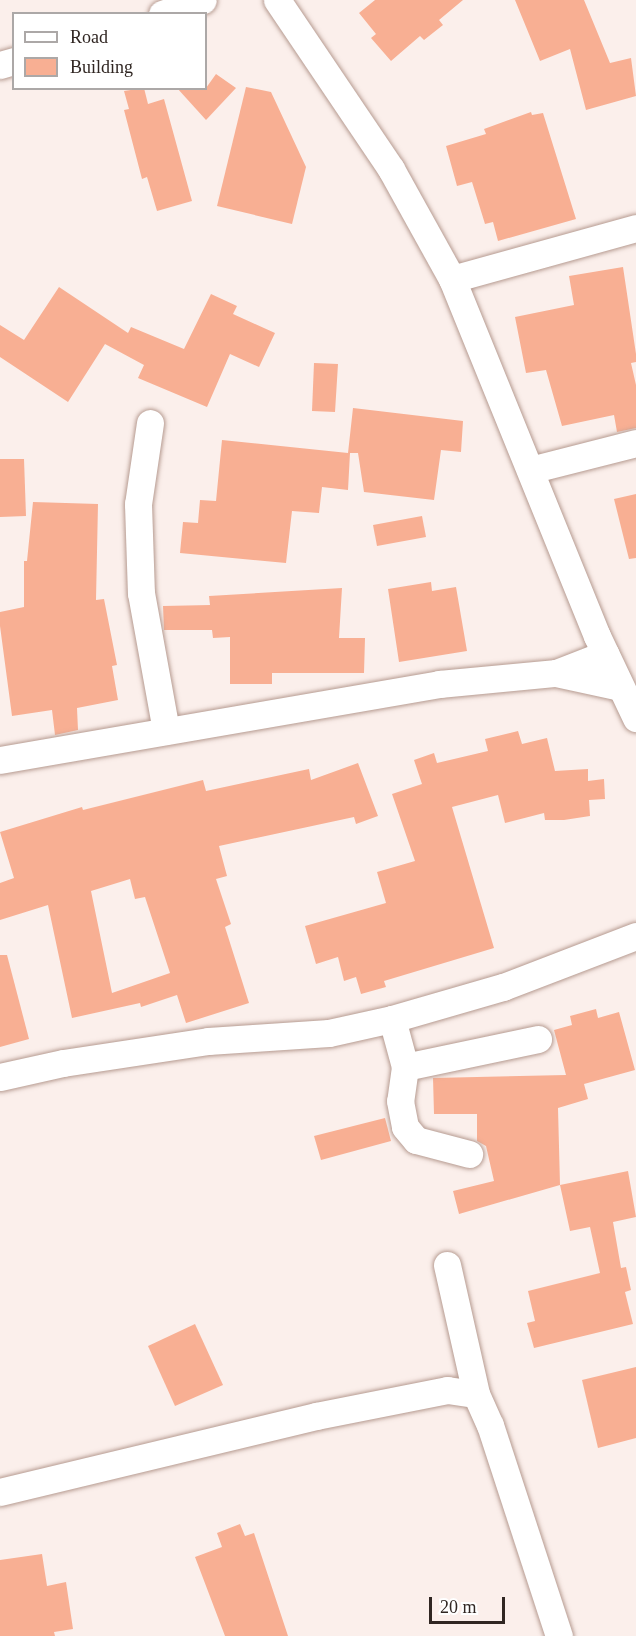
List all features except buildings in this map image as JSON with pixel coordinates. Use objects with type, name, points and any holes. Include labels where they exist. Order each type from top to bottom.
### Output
[{"type":"street","points":[[168,12],[203,0]]},
{"type":"street","points":[[278,0],[391,169],[452,279],[605,654],[636,718]]},
{"type":"street","points":[[452,279],[636,228]]},
{"type":"street","points":[[150,423],[138,504],[141,593],[166,731]]},
{"type":"street","points":[[530,470],[636,443]]},
{"type":"street","points":[[0,760],[439,684],[556,673],[605,654]]},
{"type":"street","points":[[556,673],[621,687]]},
{"type":"street","points":[[0,1077],[208,1041],[328,1033],[393,1019],[503,987],[636,936]]},
{"type":"street","points":[[393,1019],[405,1067],[400,1101],[405,1127],[416,1140],[469,1154]]},
{"type":"street","points":[[405,1067],[538,1039]]},
{"type":"street","points":[[447,1264],[476,1394],[490,1425],[559,1636]]},
{"type":"street","points":[[0,1492],[316,1416],[447,1390],[476,1394]]}]
